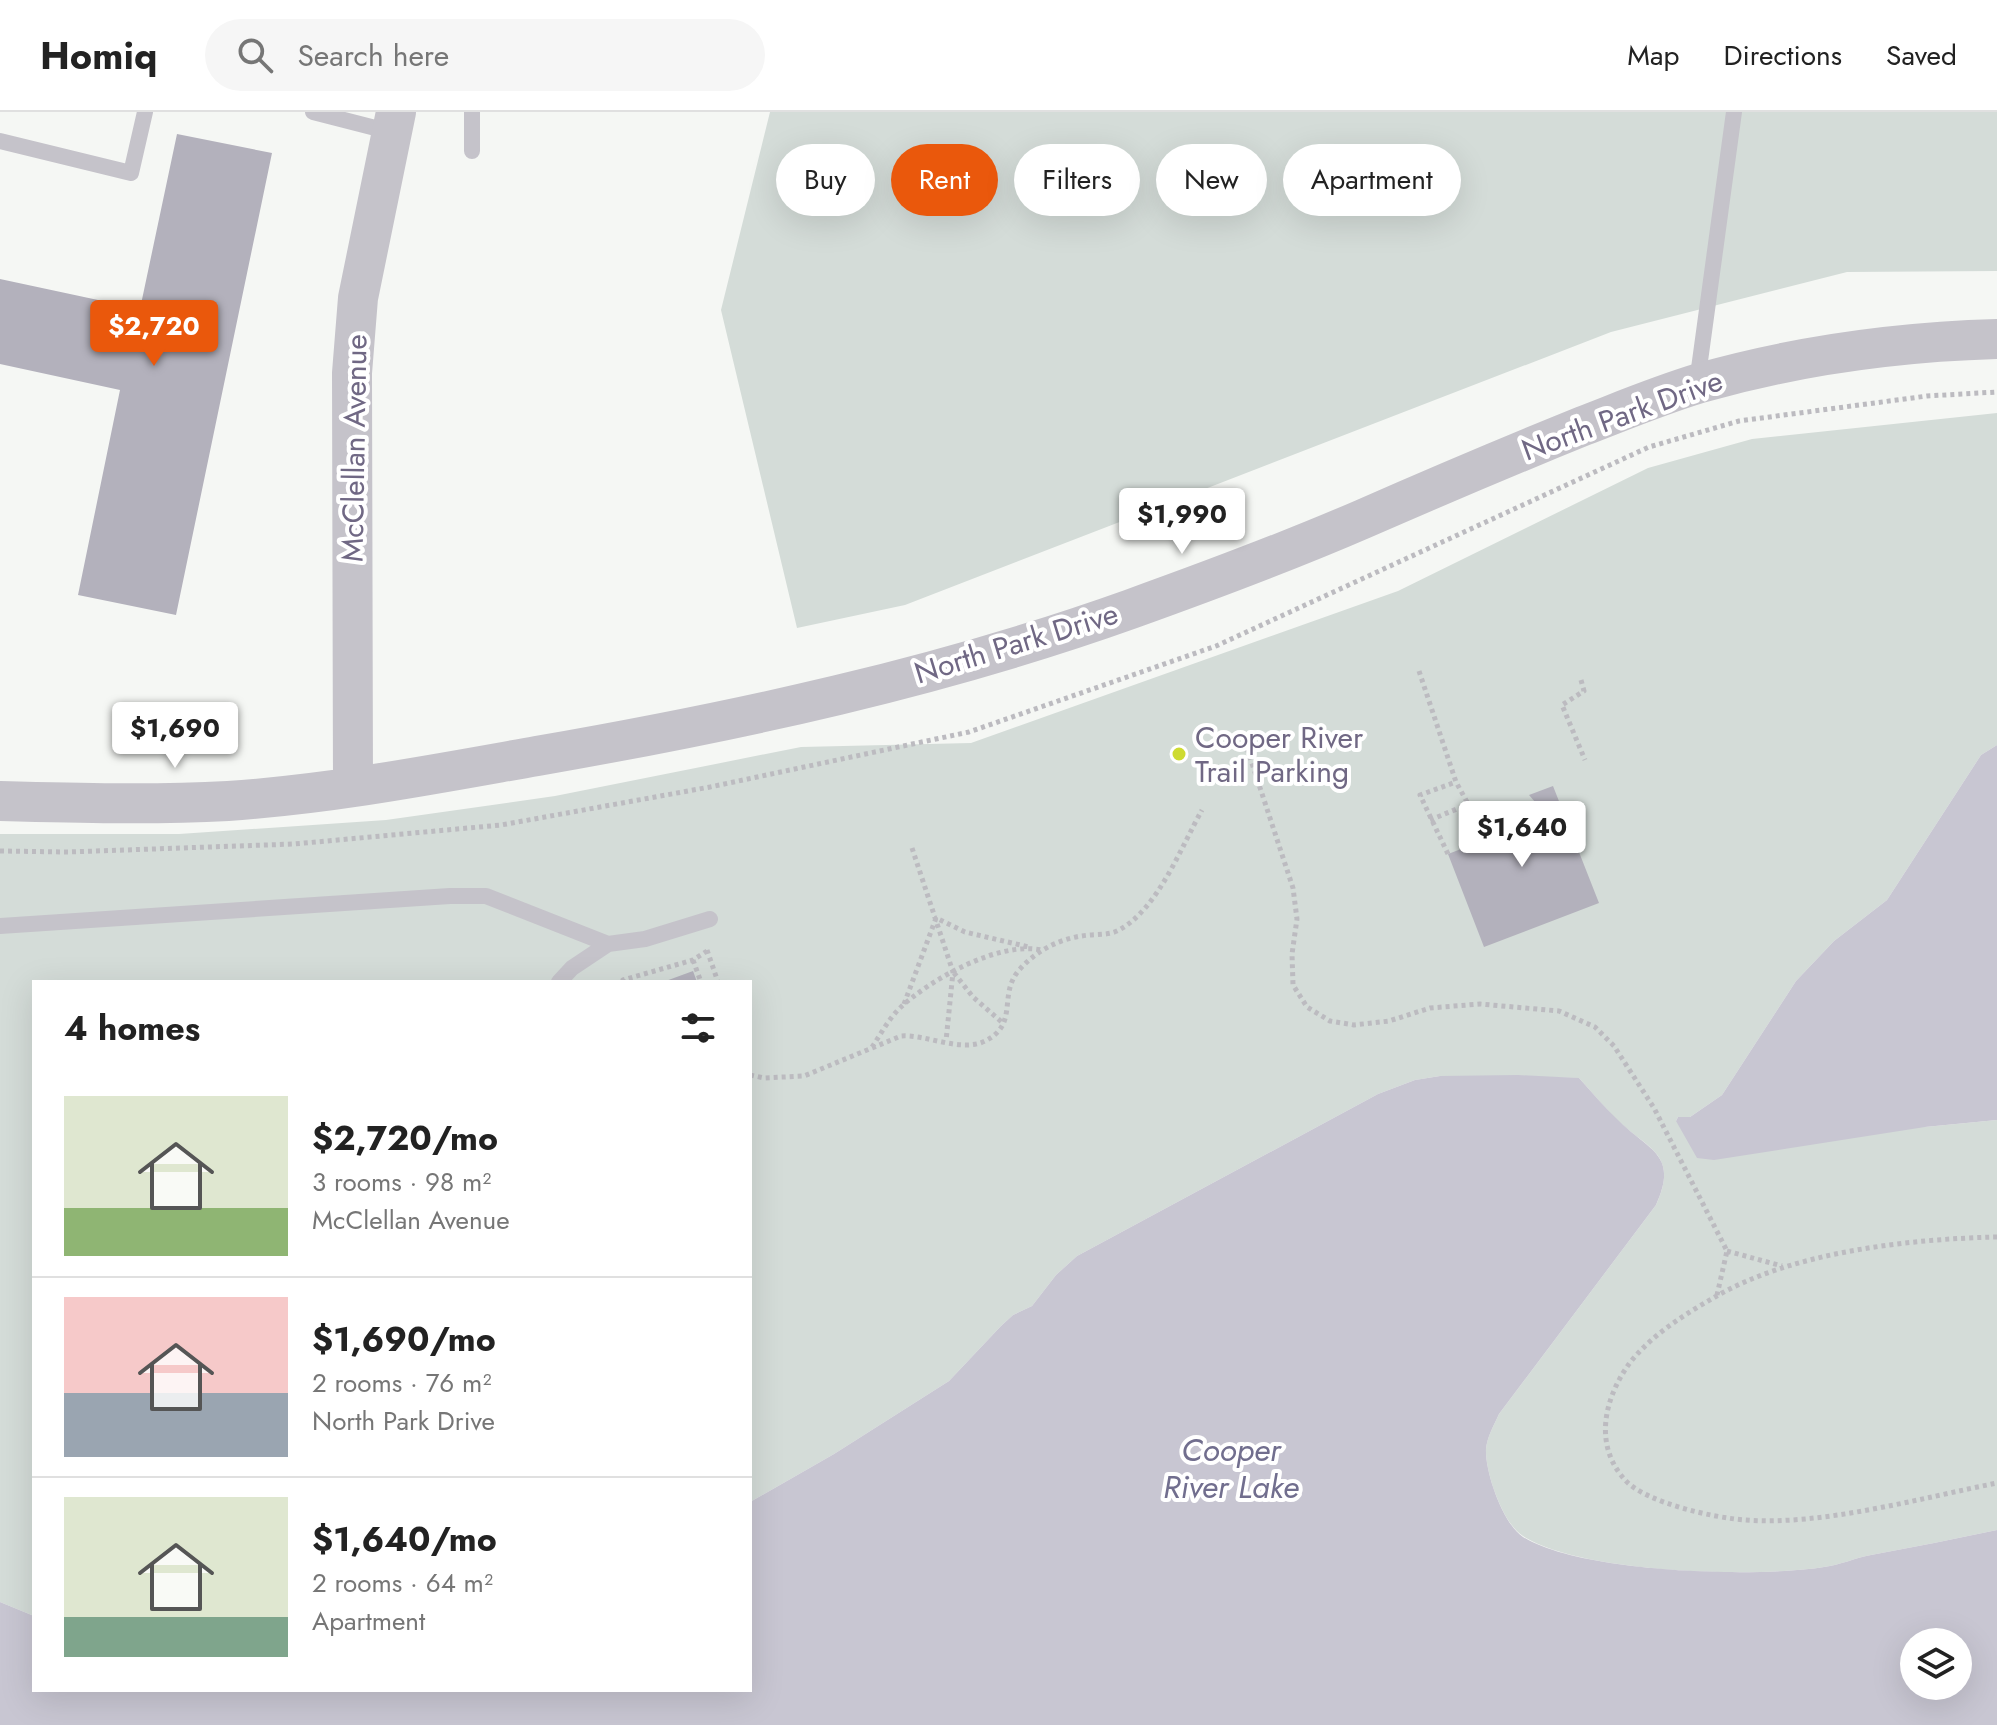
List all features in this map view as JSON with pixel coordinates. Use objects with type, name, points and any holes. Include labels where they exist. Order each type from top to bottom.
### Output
[{"type":"street","name":"McClellan Avenue","points":[[353,787],[352,373],[358,298],[393,122]]},
{"type":"street","name":"North Park Drive","points":[[0,801],[229,801],[353,787],[626,741],[757,715],[1001,651],[1126,611],[1360,520],[1482,466],[1697,384],[1832,353],[1891,344],[1997,339]]},
{"type":"lane","points":[[0,141],[131,173],[145,112]]},
{"type":"lane","points":[[313,112],[393,122]]},
{"type":"lane","points":[[472,112],[472,151]]},
{"type":"lane","points":[[1697,384],[1734,112]]},
{"type":"lane","points":[[0,926],[486,896],[608,944]]},
{"type":"lane","points":[[561,980],[572,968],[608,944],[645,939],[710,919]]},
{"type":"path","points":[[1649,447],[1739,421],[1927,396],[1997,392]]},
{"type":"path","points":[[1419,671],[1456,782],[1471,808],[1430,820]]},
{"type":"path","points":[[1581,680],[1584,691],[1562,705],[1585,760]]},
{"type":"path","points":[[1242,733],[1293,888],[1297,919],[1292,954],[1293,985],[1307,1007],[1330,1021],[1354,1025],[1389,1021],[1430,1008],[1480,1004],[1559,1011],[1595,1027],[1614,1046],[1654,1108],[1727,1251],[1717,1296]]},
{"type":"path","points":[[1448,854],[1420,795],[1456,782]]},
{"type":"path","points":[[752,1075],[764,1078],[804,1076],[901,1036],[916,1035],[957,1044],[982,1043],[999,1032],[1008,1018],[1007,993],[1017,973],[1041,950],[1123,928],[1154,897],[1202,810]]},
{"type":"path","points":[[912,848],[953,972],[973,997],[1004,1024]]},
{"type":"path","points":[[936,918],[965,932],[1041,950]]},
{"type":"path","points":[[871,1048],[903,1005],[936,918]]},
{"type":"path","points":[[705,942],[717,980]]},
{"type":"path","points":[[903,1005],[953,972],[1006,952],[1032,948]]},
{"type":"path","points":[[623,980],[693,960],[707,951]]},
{"type":"path","points":[[693,960],[700,980]]},
{"type":"path","points":[[946,1041],[953,972]]},
{"type":"path","points":[[1997,1237],[1880,1247],[1807,1260],[1783,1267],[1717,1296],[1651,1341],[1629,1364],[1612,1394],[1604,1426],[1610,1455],[1626,1481],[1647,1494],[1687,1510],[1717,1517],[1748,1521],[1832,1515],[1997,1483]]},
{"type":"path","points":[[1727,1251],[1783,1267]]},
{"type":"shaded area","points":[[770,112],[1997,112],[1997,271],[1847,272],[1611,332],[905,605],[797,628],[721,310]]},
{"type":"shaded area","points":[[1997,413],[1997,745],[1981,755],[1887,900],[1834,941],[1796,981],[1722,1095],[1690,1117],[1678,1117],[1676,1121],[1925,1127],[1997,1120],[1997,1530],[1830,1566],[1714,1572],[1669,1570],[1585,1558],[1550,1548],[1516,1530],[1502,1509],[1489,1471],[1486,1449],[1491,1431],[1499,1414],[1656,1205],[1664,1174],[1657,1155],[1617,1120],[1579,1078],[1440,1076],[1415,1080],[1378,1094],[1077,1256],[1056,1275],[1032,1306],[1013,1315],[949,1381],[834,1454],[752,1501],[752,980],[32,980],[32,1615],[0,1602],[0,834],[179,834],[386,820],[555,796],[801,747],[971,743],[1398,591],[1648,468],[1752,439]]},
{"type":"water","points":[[1997,745],[1997,1120],[1925,1127],[1714,1160],[1697,1158],[1676,1121],[1678,1117],[1690,1117],[1722,1095],[1796,981],[1834,941],[1887,900],[1981,755]]},
{"type":"water","name":"Cooper River Lake","points":[[1440,1076],[1579,1078],[1613,1115],[1650,1147],[1662,1164],[1664,1175],[1656,1205],[1499,1414],[1491,1431],[1486,1449],[1489,1471],[1502,1510],[1516,1530],[1523,1537],[1550,1549],[1585,1558],[1669,1570],[1756,1572],[1830,1566],[1997,1530],[1997,1725],[0,1725],[0,1602],[32,1615],[32,1692],[752,1692],[752,1501],[834,1454],[949,1381],[1013,1315],[1032,1306],[1056,1275],[1077,1256],[1378,1094],[1415,1080]]},
{"type":"building","points":[[177,134],[272,153],[176,615],[78,595],[120,390],[0,364],[0,279],[140,309]]},
{"type":"building","points":[[1553,786],[1599,903],[1484,947],[1448,854],[1477,843],[1466,813],[1486,805],[1491,818],[1535,802],[1529,795]]},
{"type":"building","points":[[693,971],[696,980],[668,980]]},
{"type":"place","name":"Cooper River Trail Parking","points":[[1179,754]]}]
